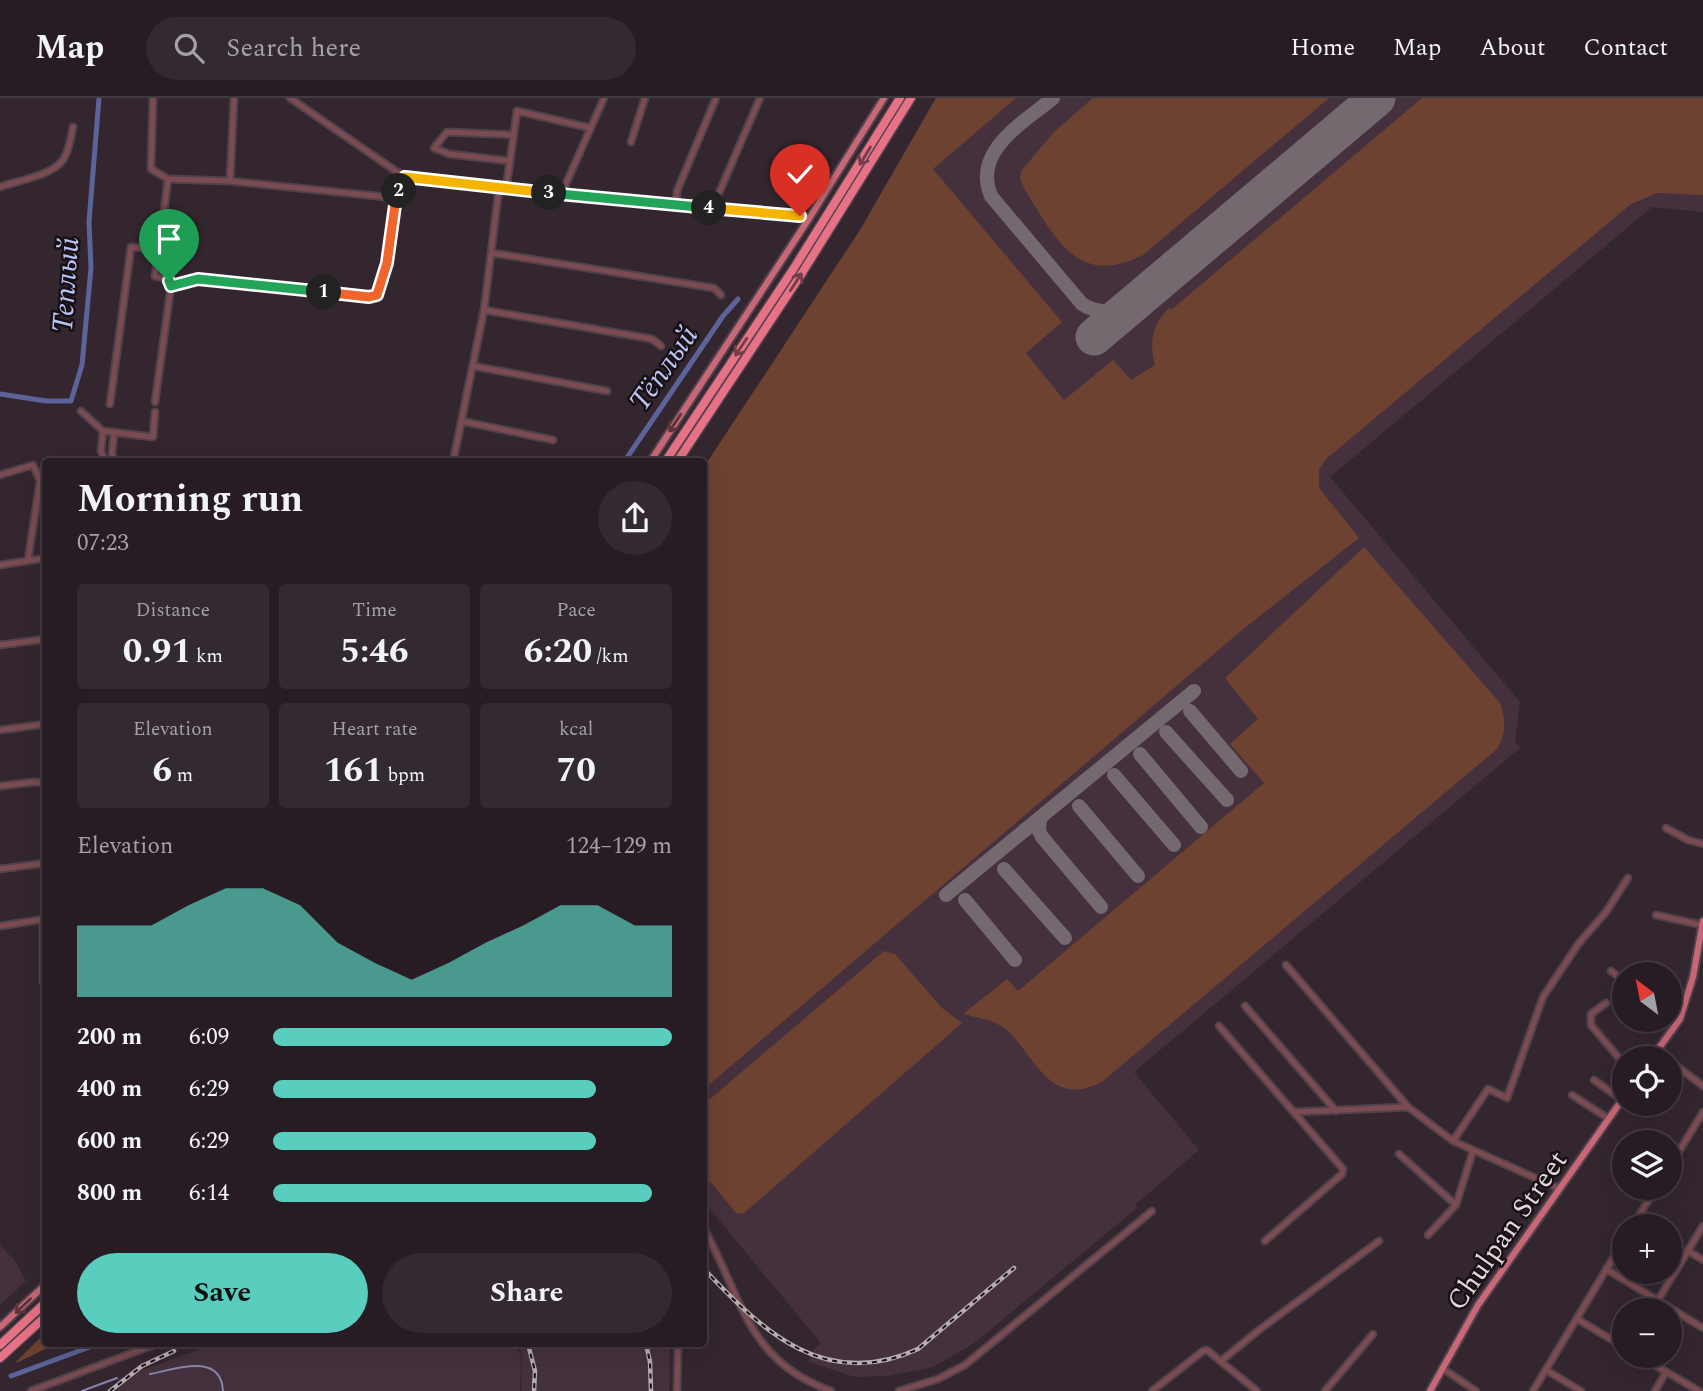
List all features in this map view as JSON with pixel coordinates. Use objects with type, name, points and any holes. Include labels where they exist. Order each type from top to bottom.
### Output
[{"type":"highway","points":[[668,458],[794,268],[900,98]]},
{"type":"highway","points":[[680,458],[802,273],[911,98]]},
{"type":"highway","points":[[0,1345],[42,1306]]},
{"type":"highway","points":[[0,1359],[42,1320]]},
{"type":"main road","points":[[653,458],[810,218],[884,98]]},
{"type":"main road","points":[[1682,1013],[1693,977],[1702,923]]},
{"type":"main road","name":"Chulpan Street","points":[[1430,1391],[1478,1305],[1612,1114]]},
{"type":"main road","points":[[0,1327],[42,1288]]},
{"type":"street","points":[[153,98],[151,169],[168,179],[230,181],[396,198]]},
{"type":"street","points":[[230,181],[234,98]]},
{"type":"street","points":[[290,98],[405,177],[810,218]]},
{"type":"street","points":[[564,194],[565,186],[604,98]]},
{"type":"street","points":[[631,142],[645,98]]},
{"type":"street","points":[[676,205],[677,191],[716,98]]},
{"type":"street","points":[[715,208],[716,200],[760,98]]},
{"type":"street","points":[[454,458],[484,310],[517,111],[590,128]]},
{"type":"street","points":[[0,187],[41,174],[59,165],[69,148],[73,127]]},
{"type":"street","points":[[510,161],[449,154],[434,148],[447,132],[514,135]]},
{"type":"street","points":[[171,286],[198,279],[372,297],[377,295],[387,263],[396,198],[405,177]]},
{"type":"street","points":[[155,402],[171,286],[168,279],[155,276],[168,179]]},
{"type":"street","points":[[110,404],[131,247],[159,250]]},
{"type":"street","points":[[492,253],[714,288],[721,295]]},
{"type":"street","points":[[484,310],[652,339],[661,345]]},
{"type":"street","points":[[473,366],[607,391]]},
{"type":"street","points":[[81,411],[103,431],[153,437],[155,412]]},
{"type":"street","points":[[461,421],[553,440]]},
{"type":"street","points":[[103,431],[101,451],[104,458]]},
{"type":"street","points":[[114,433],[114,458]]},
{"type":"street","points":[[0,475],[33,465],[42,478]]},
{"type":"street","points":[[28,560],[42,485]]},
{"type":"street","points":[[0,565],[42,558]]},
{"type":"street","points":[[0,645],[42,640]]},
{"type":"street","points":[[0,730],[42,725]]},
{"type":"street","points":[[0,786],[42,783]]},
{"type":"street","points":[[1666,828],[1688,840],[1703,844]]},
{"type":"street","points":[[0,869],[42,864]]},
{"type":"street","points":[[1453,1141],[1488,1089],[1507,1098],[1543,997],[1628,878]]},
{"type":"street","points":[[1656,915],[1702,923]]},
{"type":"street","points":[[0,926],[42,919]]},
{"type":"street","points":[[1286,965],[1409,1107],[1453,1141],[1560,1189]]},
{"type":"street","points":[[1606,1003],[1591,1014],[1591,1025],[1612,1050]]},
{"type":"street","points":[[1245,1006],[1336,1111]]},
{"type":"street","points":[[1219,1026],[1343,1169],[1342,1174],[1265,1241]]},
{"type":"street","points":[[1682,1070],[1703,1086]]},
{"type":"street","points":[[1594,1080],[1612,1091]]},
{"type":"street","points":[[1572,1096],[1609,1119]]},
{"type":"street","points":[[1294,1112],[1409,1107]]},
{"type":"street","points":[[1682,1146],[1703,1112]]},
{"type":"street","points":[[1428,1235],[1456,1205],[1473,1151]]},
{"type":"street","points":[[1399,1154],[1456,1205]]},
{"type":"street","points":[[899,1391],[938,1379],[965,1364],[1152,1211]]},
{"type":"street","points":[[1659,1298],[1703,1226]]},
{"type":"street","points":[[707,1235],[738,1306],[753,1330],[779,1362],[808,1383],[831,1391]]},
{"type":"street","points":[[1221,1361],[1380,1241]]},
{"type":"street","points":[[1689,1251],[1703,1260]]},
{"type":"street","points":[[1533,1391],[1612,1259]]},
{"type":"street","points":[[1606,1269],[1655,1298]]},
{"type":"street","points":[[1682,1315],[1703,1328]]},
{"type":"street","points":[[1577,1319],[1612,1340]]},
{"type":"street","points":[[1325,1391],[1373,1334]]},
{"type":"street","points":[[30,1391],[148,1347]]},
{"type":"street","points":[[677,1391],[678,1347]]},
{"type":"street","points":[[1156,1390],[1207,1350],[1257,1391]]},
{"type":"street","points":[[1442,1368],[1476,1391]]},
{"type":"street","points":[[1658,1368],[1699,1391]]},
{"type":"street","points":[[1546,1370],[1581,1391]]},
{"type":"street","points":[[1655,1391],[1666,1373]]},
{"type":"shaded area","points":[[936,98],[1703,98],[1703,212],[1652,207],[1330,477],[1520,702],[1515,741],[1520,748],[1134,1072],[1199,1150],[1135,1205],[1137,1208],[973,1344],[933,1367],[887,1376],[855,1377],[809,1362],[813,1350],[821,1343],[707,1206],[707,462],[860,230]]},
{"type":"shaded area","points":[[936,98],[1016,98],[933,169],[1062,322],[1026,353],[1064,400],[1113,360],[1131,380],[1155,365],[1153,334],[1169,308],[1171,310],[1422,98],[1703,98],[1703,195],[1657,193],[1631,204],[1326,459],[1319,470],[1319,488],[1359,538],[1242,630],[707,1086],[707,462],[860,230]]},
{"type":"shaded area","points":[[1093,98],[1329,98],[1143,255],[1110,266],[1083,261],[1061,244],[1041,216],[1020,178],[1021,171],[1054,132]]},
{"type":"shaded area","points":[[1364,547],[1500,703],[1504,727],[1500,744],[1103,1081],[1086,1088],[1058,1086],[1038,1068],[1004,1028],[963,1014],[1007,979],[1018,991],[1264,783],[1230,744],[1258,719],[1225,678]]},
{"type":"shaded area","points":[[884,951],[895,954],[942,1008],[962,1023],[743,1214],[736,1213],[707,1178],[707,1101]]},
{"type":"shaded area","points":[[0,1245],[15,1261],[26,1281],[0,1305]]},
{"type":"shaded area","points":[[42,1336],[42,1347],[50,1347],[14,1364]]},
{"type":"shaded area","points":[[206,1347],[517,1347],[521,1355],[520,1391],[115,1391],[118,1379]]},
{"type":"shaded area","points":[[518,1347],[670,1347],[669,1391],[521,1391],[522,1354]]},
{"type":"waterway","name":"Теплый","points":[[0,394],[46,401],[71,401],[82,365],[91,268],[89,222],[99,98]]},
{"type":"waterway","name":"Тёплый","points":[[627,458],[723,316],[738,299]]},
{"type":"waterway","name":"Тёплый","points":[[11,1376],[90,1347]]},
{"type":"waterway","points":[[150,1374],[184,1367],[206,1367],[214,1371],[220,1379],[223,1391]]},
{"type":"waterway","points":[[82,1391],[117,1378]]},
{"type":"taxiway","points":[[1053,98],[1015,128],[994,152],[988,165],[987,180],[991,196],[1082,304],[1096,310],[1110,311],[1137,301]]},
{"type":"taxiway","points":[[946,895],[1194,691]]},
{"type":"taxiway","points":[[1190,711],[1241,771]]},
{"type":"taxiway","points":[[1166,732],[1227,800]]},
{"type":"taxiway","points":[[1140,754],[1201,827]]},
{"type":"taxiway","points":[[1114,775],[1174,845]]},
{"type":"taxiway","points":[[1079,806],[1138,876]]},
{"type":"taxiway","points":[[1040,818],[1039,831],[1042,837],[1101,907]]},
{"type":"taxiway","points":[[1004,869],[1065,938]]},
{"type":"taxiway","points":[[965,900],[1015,960]]},
{"type":"runway","points":[[1094,337],[1377,98]]},
{"type":"railway","points":[[707,1272],[774,1334],[799,1349],[826,1359],[854,1363],[885,1360],[918,1349],[1014,1268]]},
{"type":"railway","points":[[529,1347],[535,1371],[534,1391]]},
{"type":"railway","points":[[647,1347],[651,1391]]},
{"type":"railway","points":[[110,1391],[142,1366],[174,1351]]},
{"type":"route","points":[[169,281],[171,286],[198,279],[372,297],[377,295],[393,234],[396,198],[405,177],[800,216]]}]
